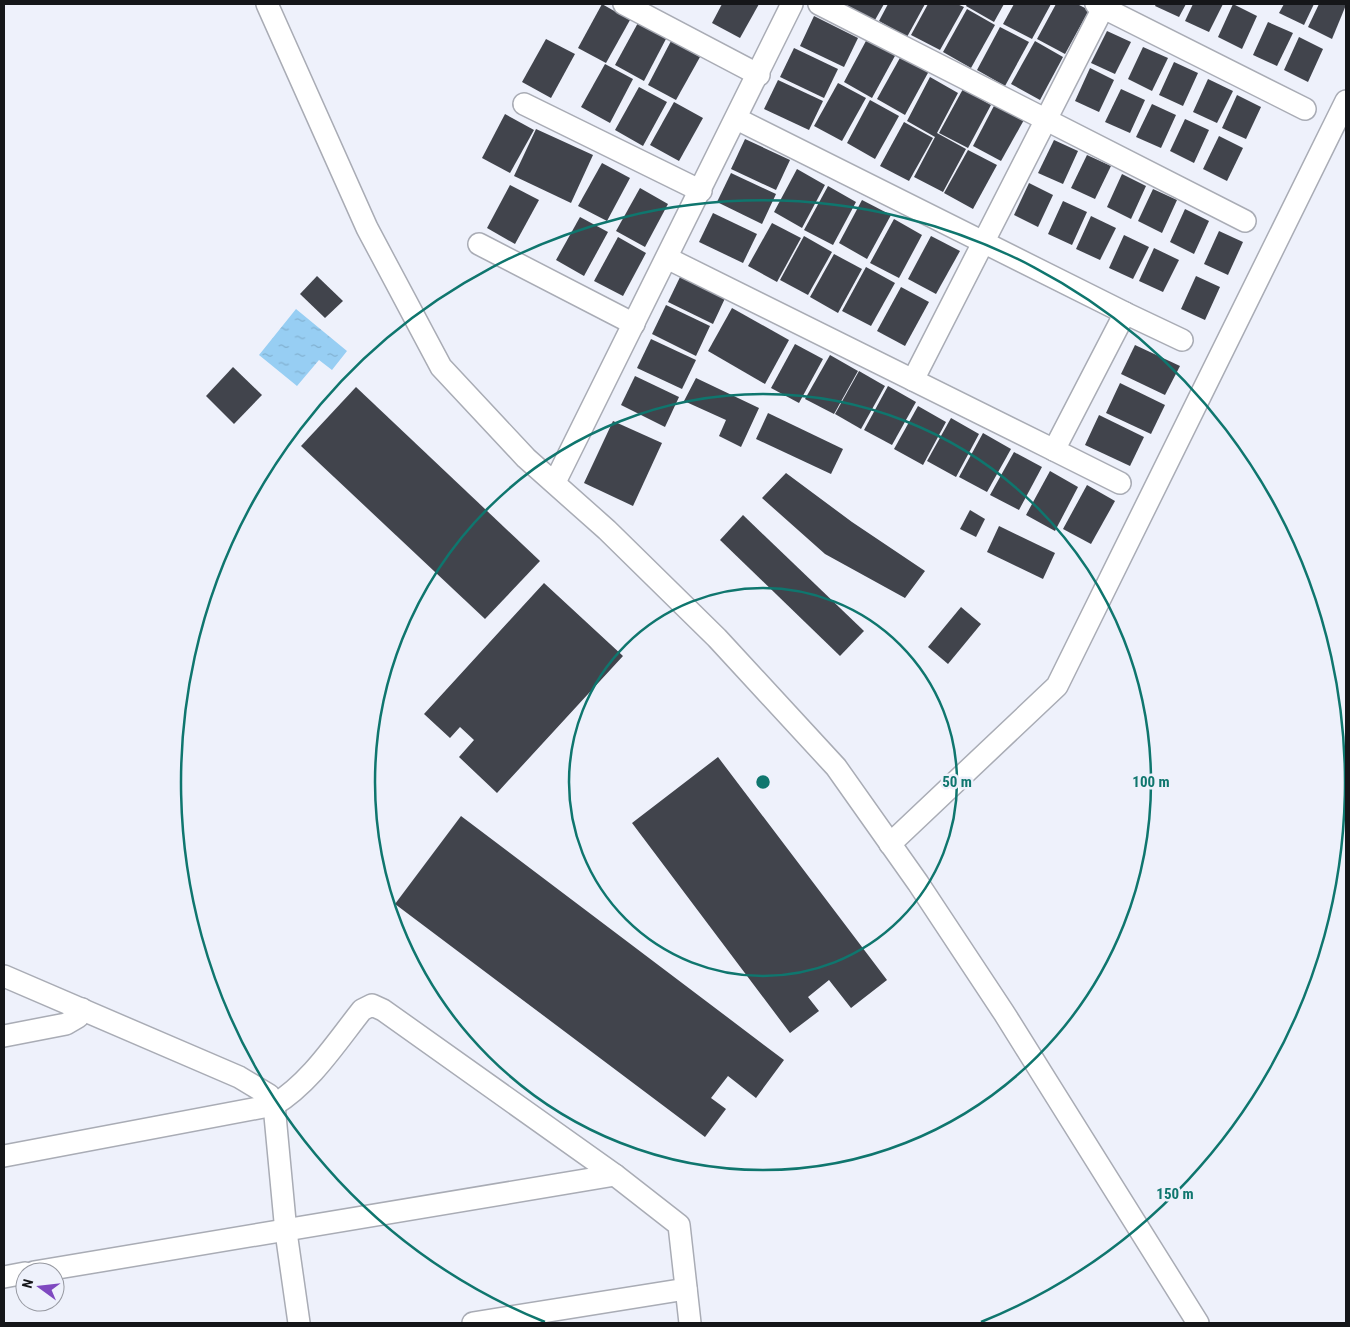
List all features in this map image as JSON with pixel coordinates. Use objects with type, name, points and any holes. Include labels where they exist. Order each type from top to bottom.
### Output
[{"type":"street","points":[[267,4],[367,228],[441,368],[526,458],[555,482],[724,645],[836,767],[1004,1013],[1198,1323]]},
{"type":"street","points":[[624,4],[759,75]]},
{"type":"street","points":[[555,482],[759,75],[792,4]]},
{"type":"street","points":[[819,4],[1047,118],[1246,221]]},
{"type":"street","points":[[914,380],[1047,118],[1101,5],[1305,109]]},
{"type":"street","points":[[890,844],[1057,686],[1346,100]]},
{"type":"street","points":[[524,104],[701,191]]},
{"type":"street","points":[[737,119],[1182,340]]},
{"type":"street","points":[[479,244],[634,324]]},
{"type":"street","points":[[667,258],[1120,483]]},
{"type":"street","points":[[1054,450],[1125,312]]},
{"type":"street","points":[[4,976],[239,1077],[264,1091],[274,1105],[286,1232],[299,1323]]},
{"type":"street","points":[[4,1156],[274,1105],[292,1094],[310,1075],[362,1010],[372,1005],[383,1010],[615,1175],[679,1225],[690,1323]]},
{"type":"street","points":[[4,1036],[66,1024],[78,1017],[82,1009]]},
{"type":"street","points":[[65,1267],[286,1232],[615,1175]]},
{"type":"street","points":[[473,1323],[686,1289]]},
{"type":"water","points":[[296,309],[347,351],[332,370],[319,360],[297,386],[259,355]]},
{"type":"building","points":[[602,4],[630,20],[606,63],[578,48]]},
{"type":"building","points":[[722,4],[759,4],[740,38],[712,23]]},
{"type":"building","points":[[844,4],[884,4],[875,20]]},
{"type":"building","points":[[888,4],[925,4],[907,37],[879,21]]},
{"type":"building","points":[[928,4],[957,4],[964,7],[940,50],[911,35]]},
{"type":"building","points":[[967,4],[1004,4],[994,22],[966,6]]},
{"type":"building","points":[[1014,4],[1051,4],[1032,39],[1003,24]]},
{"type":"building","points":[[1056,4],[1077,4],[1089,10],[1065,54],[1037,39]]},
{"type":"building","points":[[1156,4],[1186,4],[1179,17],[1155,6]]},
{"type":"building","points":[[1193,4],[1223,4],[1209,32],[1185,21]]},
{"type":"building","points":[[1233,4],[1257,16],[1242,49],[1218,37]]},
{"type":"building","points":[[1284,4],[1314,4],[1304,25],[1279,13]]},
{"type":"building","points":[[1319,4],[1346,5],[1332,39],[1308,27]]},
{"type":"building","points":[[967,9],[995,25],[971,68],[943,52]]},
{"type":"building","points":[[814,16],[858,38],[844,67],[800,46]]},
{"type":"building","points":[[639,21],[667,37],[644,81],[615,65]]},
{"type":"building","points":[[1268,22],[1293,33],[1277,66],[1253,55]]},
{"type":"building","points":[[1000,27],[1029,42],[1005,86],[977,70]]},
{"type":"building","points":[[1107,31],[1131,42],[1115,74],[1091,63]]},
{"type":"building","points":[[1299,37],[1323,49],[1308,82],[1284,70]]},
{"type":"building","points":[[546,39],[575,54],[551,98],[522,82]]},
{"type":"building","points":[[867,39],[896,54],[872,98],[844,82]]},
{"type":"building","points":[[671,41],[700,57],[676,100],[648,85]]},
{"type":"building","points":[[1035,41],[1063,57],[1040,100],[1011,84]]},
{"type":"building","points":[[1143,47],[1168,58],[1152,91],[1128,79]]},
{"type":"building","points":[[794,48],[838,69],[824,98],[780,77]]},
{"type":"building","points":[[901,56],[929,71],[905,115],[877,99]]},
{"type":"building","points":[[1174,62],[1198,73],[1183,106],[1159,95]]},
{"type":"building","points":[[605,64],[633,79],[610,123],[581,107]]},
{"type":"building","points":[[1090,68],[1114,80],[1099,112],[1075,101]]},
{"type":"building","points":[[930,77],[958,93],[937,133],[966,149],[943,192],[914,177],[935,137],[907,121]]},
{"type":"building","points":[[1208,79],[1233,91],[1217,123],[1193,112]]},
{"type":"building","points":[[778,80],[823,101],[809,130],[764,109]]},
{"type":"building","points":[[838,83],[866,98],[842,141],[814,126]]},
{"type":"building","points":[[639,87],[667,102],[643,146],[615,130]]},
{"type":"building","points":[[963,89],[991,105],[968,148],[939,133]]},
{"type":"building","points":[[1121,89],[1145,100],[1130,133],[1105,122]]},
{"type":"building","points":[[1237,95],[1261,107],[1246,139],[1222,128]]},
{"type":"building","points":[[870,100],[899,116],[875,159],[847,143]]},
{"type":"building","points":[[674,102],[703,118],[679,161],[650,145]]},
{"type":"building","points":[[996,102],[1025,118],[1001,161],[973,146]]},
{"type":"building","points":[[1152,104],[1176,115],[1161,148],[1136,137]]},
{"type":"building","points":[[505,114],[534,130],[510,173],[482,158]]},
{"type":"building","points":[[1185,119],[1209,130],[1194,163],[1170,151]]},
{"type":"building","points":[[904,122],[933,138],[909,181],[880,166]]},
{"type":"building","points":[[536,129],[593,155],[571,203],[514,176]]},
{"type":"building","points":[[1219,136],[1243,148],[1227,181],[1203,169]]},
{"type":"building","points":[[745,139],[790,160],[776,190],[731,169]]},
{"type":"building","points":[[1054,140],[1078,151],[1063,184],[1038,173]]},
{"type":"building","points":[[968,150],[997,165],[973,209],[944,193]]},
{"type":"building","points":[[1087,155],[1111,166],[1095,199],[1071,188]]},
{"type":"building","points":[[602,163],[630,178],[607,221],[578,206]]},
{"type":"building","points":[[797,169],[825,185],[802,228],[774,212]]},
{"type":"building","points":[[731,173],[776,194],[762,224],[717,202]]},
{"type":"building","points":[[1122,174],[1146,186],[1131,219],[1107,207]]},
{"type":"building","points":[[1029,183],[1053,195],[1038,227],[1014,215]]},
{"type":"building","points":[[510,185],[539,200],[515,244],[487,228]]},
{"type":"building","points":[[828,186],[856,202],[833,245],[804,230]]},
{"type":"building","points":[[640,188],[668,204],[645,247],[616,231]]},
{"type":"building","points":[[1153,189],[1177,200],[1162,233],[1138,221]]},
{"type":"building","points":[[862,200],[891,215],[867,259],[839,243]]},
{"type":"building","points":[[1063,201],[1087,212],[1072,245],[1048,234]]},
{"type":"building","points":[[1185,209],[1209,221],[1194,254],[1170,242]]},
{"type":"building","points":[[713,213],[757,234],[743,263],[699,242]]},
{"type":"building","points":[[1091,216],[1116,228],[1100,260],[1076,249]]},
{"type":"building","points":[[580,217],[608,232],[584,276],[556,260]]},
{"type":"building","points":[[894,219],[922,235],[899,278],[870,263]]},
{"type":"building","points":[[772,223],[801,238],[777,282],[748,266]]},
{"type":"building","points":[[1219,231],[1243,242],[1228,275],[1204,264]]},
{"type":"building","points":[[1124,235],[1149,247],[1133,279],[1109,268]]},
{"type":"building","points":[[804,236],[832,252],[808,295],[780,280]]},
{"type":"building","points":[[931,236],[960,251],[936,294],[908,279]]},
{"type":"building","points":[[618,237],[646,253],[623,296],[594,281]]},
{"type":"building","points":[[1154,248],[1179,260],[1163,292],[1139,281]]},
{"type":"building","points":[[834,254],[862,269],[838,313],[810,297]]},
{"type":"building","points":[[866,267],[895,283],[871,326],[842,311]]},
{"type":"building","points":[[682,273],[727,294],[713,324],[668,302]]},
{"type":"building","points":[[317,276],[343,301],[325,318],[300,294]]},
{"type":"building","points":[[1196,276],[1220,287],[1205,320],[1181,309]]},
{"type":"building","points":[[901,287],[929,302],[905,346],[877,331]]},
{"type":"building","points":[[666,305],[710,326],[696,356],[652,334]]},
{"type":"building","points":[[732,308],[789,340],[765,384],[708,351]]},
{"type":"building","points":[[651,339],[696,360],[682,389],[637,368]]},
{"type":"building","points":[[795,344],[823,359],[799,403],[771,388]]},
{"type":"building","points":[[1135,345],[1180,366],[1165,395],[1121,374]]},
{"type":"building","points":[[830,355],[858,371],[834,414],[805,399]]},
{"type":"building","points":[[233,367],[262,395],[234,424],[206,396]]},
{"type":"building","points":[[859,371],[885,386],[861,429],[835,414]]},
{"type":"building","points":[[635,376],[679,397],[665,427],[621,405]]},
{"type":"building","points":[[696,378],[759,408],[741,447],[719,436],[726,420],[684,401]]},
{"type":"building","points":[[1120,383],[1165,405],[1151,434],[1106,413]]},
{"type":"building","points":[[888,386],[916,402],[892,445],[864,430]]},
{"type":"building","points":[[356,387],[540,561],[485,619],[301,446]]},
{"type":"building","points":[[918,406],[946,422],[923,465],[894,449]]},
{"type":"building","points":[[768,413],[843,449],[831,474],[756,439]]},
{"type":"building","points":[[1099,415],[1144,437],[1130,466],[1085,445]]},
{"type":"building","points":[[951,418],[979,434],[956,477],[927,461]]},
{"type":"building","points":[[613,421],[662,443],[633,506],[584,483]]},
{"type":"building","points":[[983,433],[1011,449],[987,492],[959,477]]},
{"type":"building","points":[[1014,452],[1042,467],[1019,510],[990,495]]},
{"type":"building","points":[[1050,471],[1078,487],[1055,531],[1026,515]]},
{"type":"building","points":[[786,473],[852,522],[925,571],[905,598],[825,554],[762,498]]},
{"type":"building","points":[[1087,485],[1115,501],[1091,544],[1063,529]]},
{"type":"building","points":[[970,510],[985,519],[976,537],[960,529]]},
{"type":"building","points":[[743,515],[864,631],[840,656],[720,540]]},
{"type":"building","points":[[999,526],[1055,553],[1043,579],[987,552]]},
{"type":"building","points":[[544,583],[623,656],[497,793],[459,757],[474,740],[460,727],[450,738],[424,714]]},
{"type":"building","points":[[961,607],[981,624],[948,664],[928,647]]},
{"type":"building","points":[[718,757],[887,980],[851,1008],[829,980],[808,997],[819,1011],[790,1033],[632,823]]},
{"type":"building","points":[[461,816],[784,1060],[756,1098],[728,1076],[711,1098],[726,1109],[705,1137],[395,904]]}]
